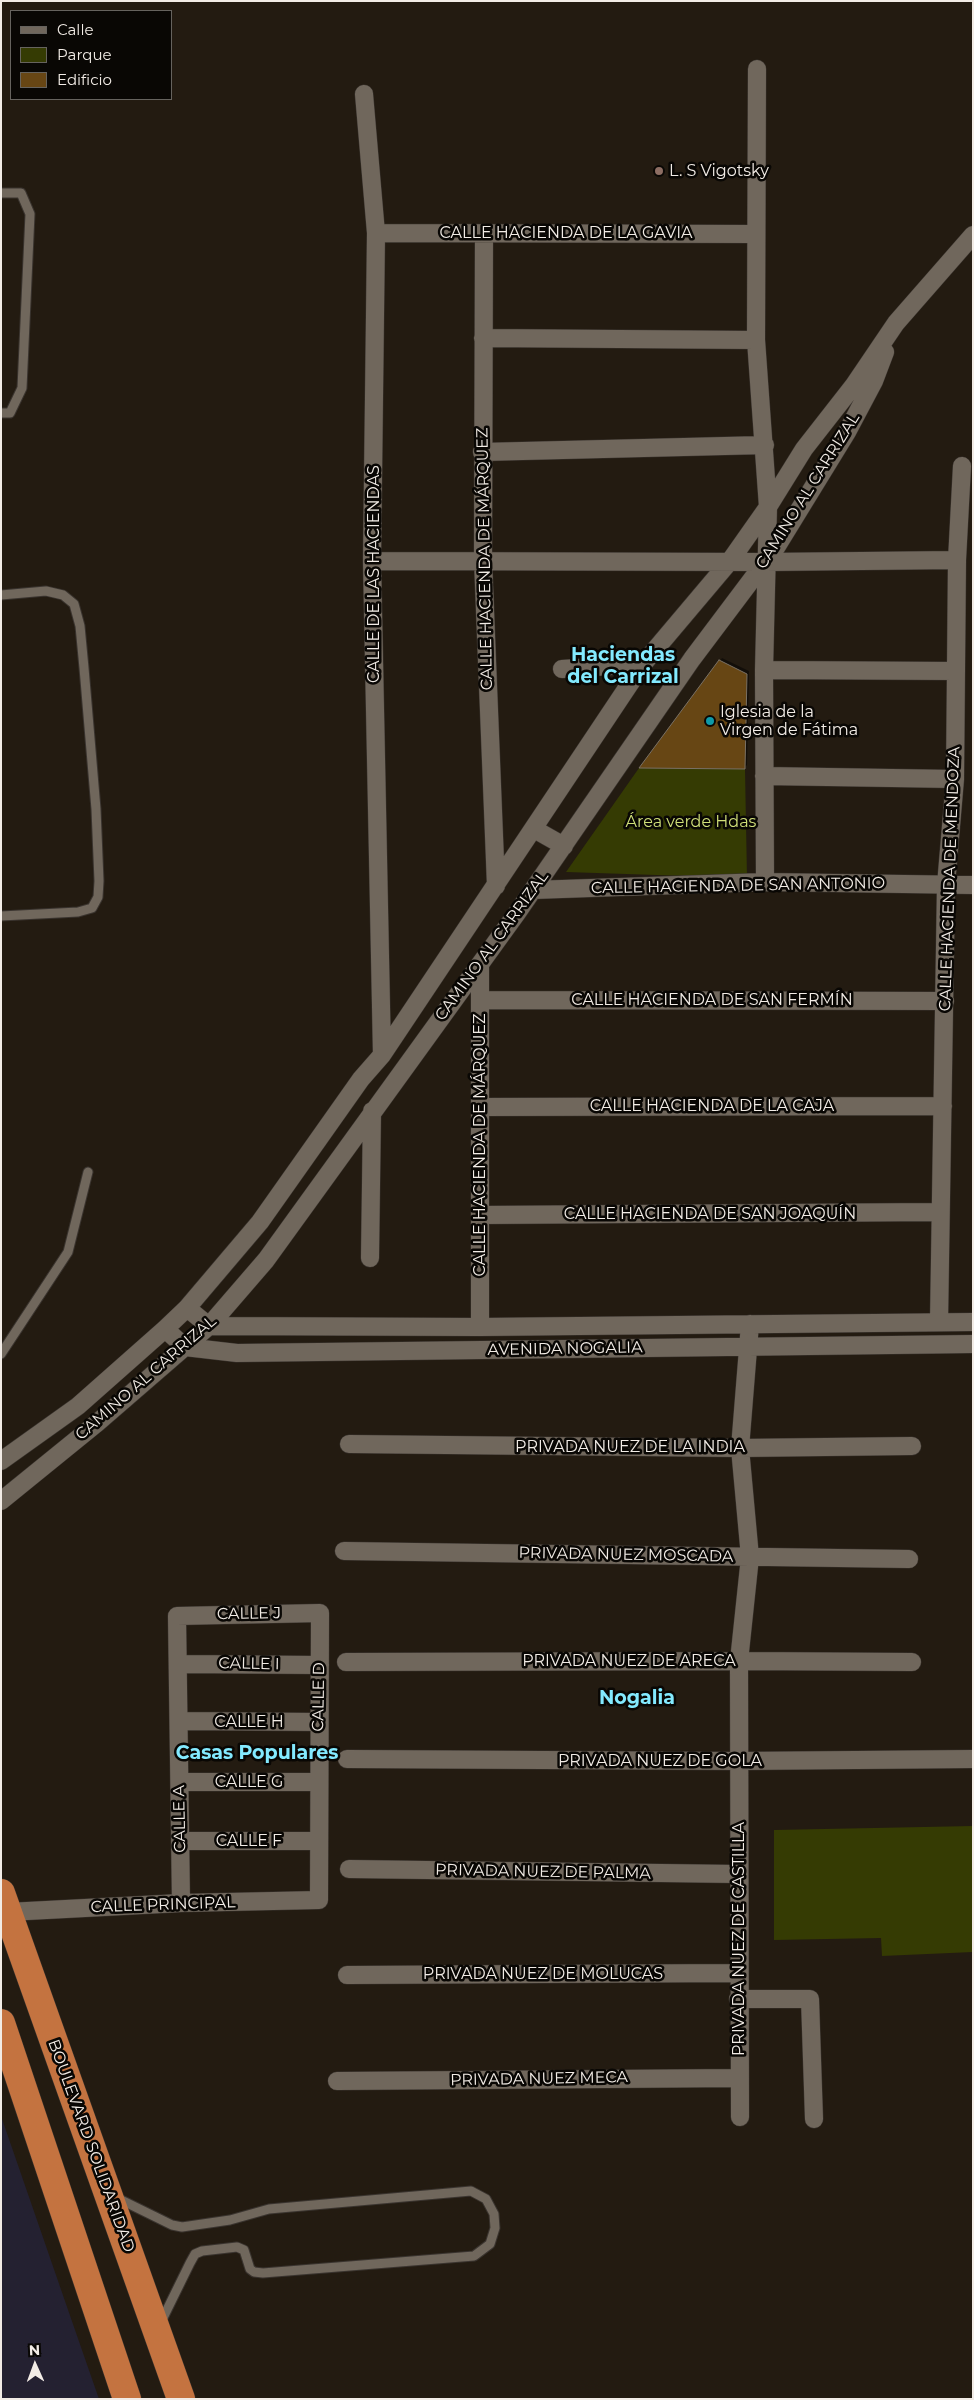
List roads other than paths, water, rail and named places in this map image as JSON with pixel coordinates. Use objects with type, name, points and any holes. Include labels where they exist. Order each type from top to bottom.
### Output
[{"type":"highway","name":"BOULEVARD SOLIDARIDAD","points":[[4,1902],[181,2399]]},
{"type":"highway","points":[[1,2022],[127,2399]]},
{"type":"street","points":[[757,69],[756,340],[768,507],[764,670],[765,882]]},
{"type":"street","name":"CALLE DE LAS HACIENDAS","points":[[364,94],[376,233],[372,561],[382,1055]]},
{"type":"street","name":"CALLE HACIENDA DE MÁRQUEZ","points":[[484,232],[482,338],[483,560],[496,886]]},
{"type":"street","name":"CALLE HACIENDA DE LA GAVIA","points":[[376,233],[755,234]]},
{"type":"street","name":"CAMINO AL CARRIZAL","points":[[1,1461],[78,1406],[165,1329],[187,1308],[260,1222],[361,1079],[382,1055],[643,664],[730,560],[768,507],[804,449],[854,385],[896,323],[973,234]]},
{"type":"street","name":"CAMINO AL CARRIZAL","points":[[1,1501],[209,1326],[266,1260],[533,890],[692,659],[766,562],[847,432],[874,382],[896,323]]},
{"type":"street","points":[[482,338],[756,340]]},
{"type":"street","points":[[482,452],[765,445]]},
{"type":"street","name":"CALLE HACIENDA DE MENDOZA","points":[[939,1322],[946,885],[955,779],[958,560],[962,466]]},
{"type":"street","points":[[372,561],[730,560],[766,562],[958,560]]},
{"type":"street","points":[[562,669],[643,664]]},
{"type":"street","points":[[764,670],[956,671]]},
{"type":"street","points":[[764,776],[955,779]]},
{"type":"street","points":[[534,829],[564,846]]},
{"type":"street","name":"CALLE HACIENDA DE SAN ANTONIO","points":[[533,890],[765,882],[973,885]]},
{"type":"street","name":"CALLE HACIENDA DE MÁRQUEZ","points":[[480,964],[480,1327]]},
{"type":"street","name":"CALLE HACIENDA DE SAN FERMÍN","points":[[480,1000],[945,1001]]},
{"type":"street","name":"CALLE HACIENDA DE LA CAJA","points":[[480,1107],[943,1106]]},
{"type":"street","points":[[370,1258],[372,1111]]},
{"type":"street","name":"CALLE HACIENDA DE SAN JOAQUÍN","points":[[480,1215],[940,1212]]},
{"type":"street","points":[[187,1308],[209,1326]]},
{"type":"street","name":"AVENIDA NOGALIA","points":[[209,1326],[480,1327],[973,1322]]},
{"type":"street","name":"PRIVADA NUEZ DE CASTILLA","points":[[740,2117],[738,1999],[739,1660],[750,1557],[740,1448],[750,1324]]},
{"type":"street","points":[[165,1329],[186,1346]]},
{"type":"street","name":"AVENIDA NOGALIA","points":[[186,1346],[237,1353],[973,1344]]},
{"type":"street","name":"PRIVADA NUEZ DE LA INDIA","points":[[349,1444],[740,1448],[912,1446]]},
{"type":"street","name":"PRIVADA NUEZ MOSCADA","points":[[344,1551],[909,1559]]},
{"type":"street","name":"CALLE J","points":[[177,1616],[320,1613]]},
{"type":"street","name":"CALLE D","points":[[319,1900],[320,1613]]},
{"type":"street","name":"CALLE A","points":[[177,1616],[181,1903]]},
{"type":"street","name":"PRIVADA NUEZ DE ARECA","points":[[346,1662],[739,1660],[912,1662]]},
{"type":"street","name":"CALLE I","points":[[178,1664],[320,1665]]},
{"type":"street","name":"CALLE H","points":[[179,1721],[319,1722]]},
{"type":"street","name":"PRIVADA NUEZ DE GOLA","points":[[347,1759],[738,1761],[973,1759]]},
{"type":"street","name":"CALLE G","points":[[180,1782],[318,1782]]},
{"type":"street","name":"CALLE F","points":[[180,1841],[318,1841]]},
{"type":"street","name":"PRIVADA NUEZ DE PALMA","points":[[349,1869],[738,1874]]},
{"type":"street","name":"CALLE PRINCIPAL","points":[[4,1902],[181,1903],[319,1900]]},
{"type":"street","name":"PRIVADA NUEZ DE MOLUCAS","points":[[347,1975],[739,1973]]},
{"type":"street","points":[[738,1999],[810,1999],[814,2119]]},
{"type":"street","name":"PRIVADA NUEZ MECA","points":[[337,2081],[740,2078]]},
{"type":"lane","points":[[1,193],[21,193],[30,214],[22,388],[10,413],[1,413]]},
{"type":"lane","points":[[1,595],[46,591],[63,595],[74,604],[80,626],[96,809],[99,881],[98,897],[92,908],[78,912],[1,916]]},
{"type":"lane","points":[[1,1354],[68,1252],[88,1172]]},
{"type":"lane","points":[[108,2194],[182,2228],[230,2220],[269,2209],[472,2191],[486,2199],[494,2214],[495,2228],[490,2244],[474,2256],[263,2273],[254,2272],[250,2269],[244,2250],[237,2247],[202,2251],[195,2254],[156,2330]]},
{"type":"place","name":"L. S Vigotsky","points":[[659,171]]},
{"type":"place","name":"Iglesia de la Virgen de Fátima","points":[[710,721]]},
{"type":"district","name":"Haciendas del Carrizal","points":[[623,666]]},
{"type":"district","name":"Nogalia","points":[[637,1698]]},
{"type":"district","name":"Casas Populares","points":[[257,1753]]},
{"type":"park label","name":"Área verde Hdas","points":[[691,822]]}]
